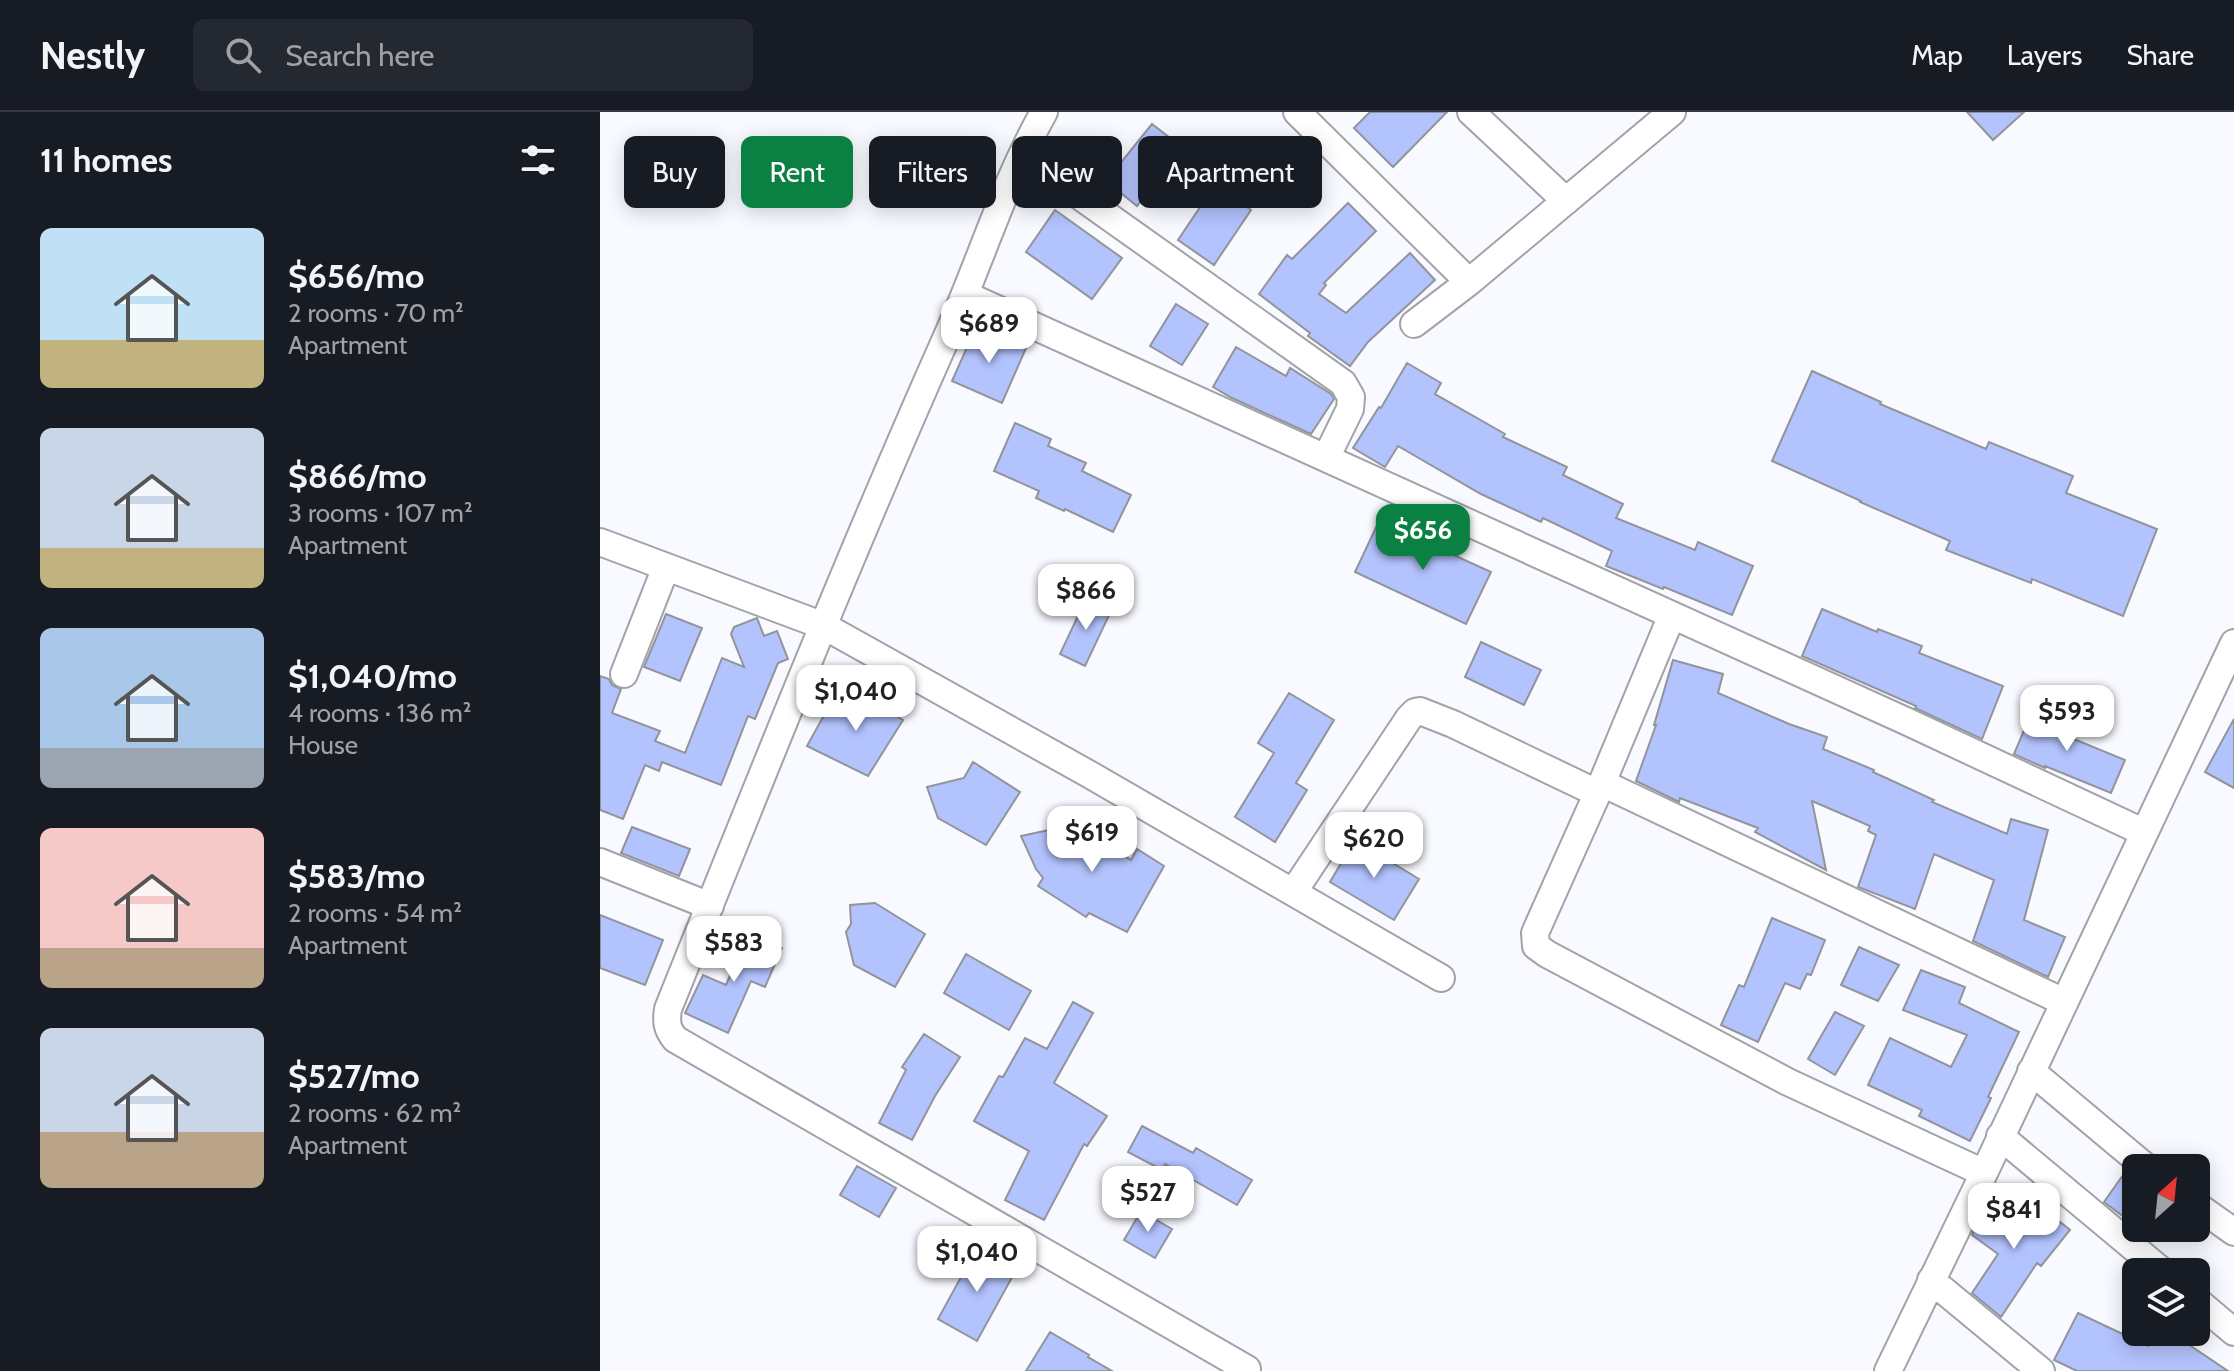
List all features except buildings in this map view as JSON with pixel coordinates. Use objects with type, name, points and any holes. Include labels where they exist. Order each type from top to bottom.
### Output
[{"type":"street","points":[[1032,136],[1044,112]]},
{"type":"street","points":[[1297,112],[1469,282]]},
{"type":"street","points":[[1471,112],[1566,201]]},
{"type":"street","points":[[1414,324],[1469,282],[1672,112]]},
{"type":"street","points":[[1012,178],[966,295],[878,491],[668,1009],[667,1029],[675,1039],[1247,1369]]},
{"type":"street","points":[[1097,208],[1343,383],[1351,397],[1350,409],[1326,458]]},
{"type":"street","points":[[966,295],[1908,722],[2143,832]]},
{"type":"street","points":[[600,542],[824,626],[1294,891],[1441,978]]},
{"type":"street","points":[[624,674],[666,567]]},
{"type":"street","points":[[1672,615],[1535,933],[1536,946],[1788,1082],[1984,1173]]},
{"type":"street","points":[[1888,1371],[2234,644]]},
{"type":"street","points":[[1294,891],[1409,718],[1420,711],[1600,788],[2064,1002]]},
{"type":"street","points":[[600,862],[710,906]]},
{"type":"street","points":[[2031,1071],[2130,1154]]},
{"type":"street","points":[[2000,1136],[2146,1258]]},
{"type":"street","points":[[2210,1215],[2234,1232]]},
{"type":"street","points":[[1931,1280],[2041,1371]]},
{"type":"street","points":[[2210,1312],[2234,1332]]}]
